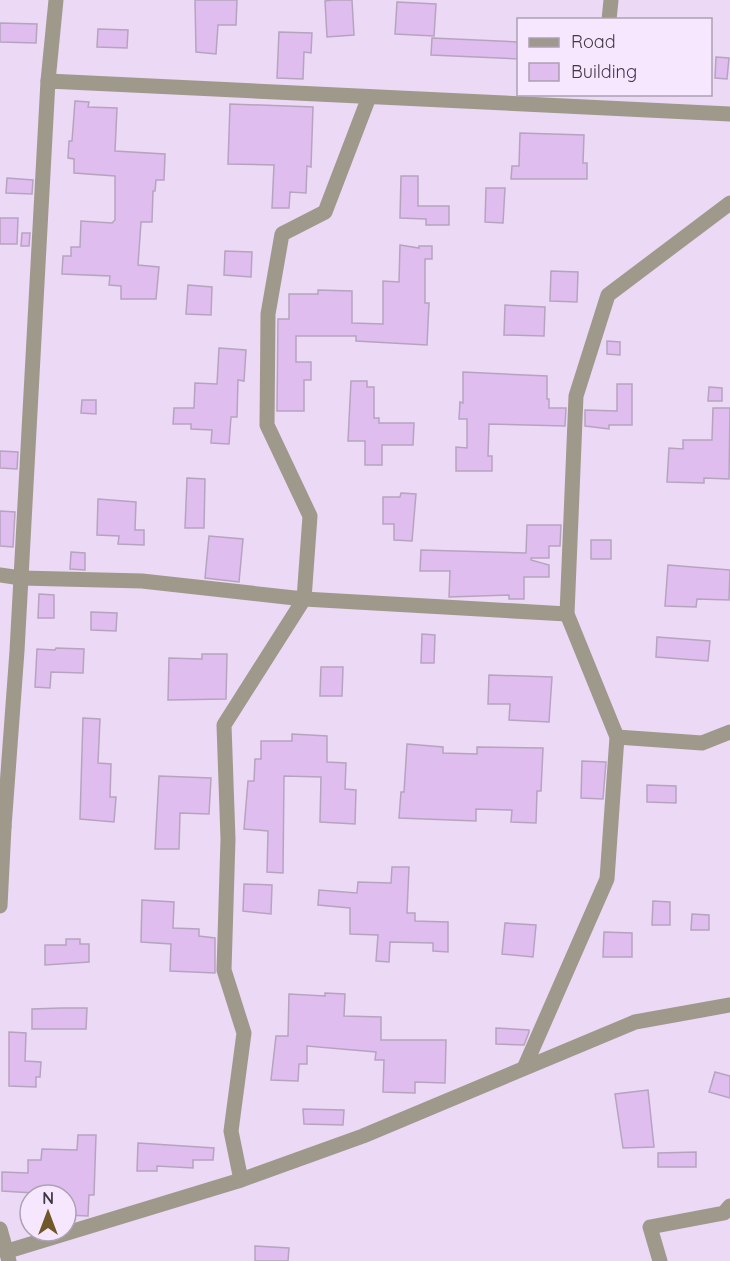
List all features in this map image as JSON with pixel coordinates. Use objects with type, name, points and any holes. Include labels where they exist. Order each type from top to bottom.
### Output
[{"type":"street","points":[[0,906],[2,827],[21,578],[48,81],[56,0]]},
{"type":"street","points":[[609,18],[611,0]]},
{"type":"street","points":[[48,81],[369,97],[601,101],[730,114]]},
{"type":"street","points":[[241,1180],[231,1131],[244,1033],[224,970],[228,839],[224,725],[304,599],[310,516],[267,425],[268,314],[282,234],[325,212],[369,97]]},
{"type":"street","points":[[525,1066],[607,879],[617,737],[567,614],[576,396],[608,295],[730,202]]},
{"type":"street","points":[[0,575],[21,578],[142,581],[304,599],[567,614]]},
{"type":"street","points":[[617,737],[702,743],[730,732]]},
{"type":"street","points":[[0,1229],[8,1256],[241,1180],[363,1136],[525,1066],[635,1022],[730,1005]]},
{"type":"street","points":[[660,1261],[650,1227],[724,1212],[730,1206]]},
{"type":"building","points":[[195,0],[237,0],[236,25],[218,25],[216,54],[196,52]]},
{"type":"building","points":[[352,0],[354,35],[327,37],[325,1]]},
{"type":"building","points":[[397,2],[436,4],[434,36],[395,34]]},
{"type":"building","points":[[0,23],[37,24],[36,43],[0,42]]},
{"type":"building","points":[[98,29],[128,30],[127,48],[97,47]]},
{"type":"building","points":[[279,32],[312,33],[311,53],[304,52],[303,79],[277,78]]},
{"type":"building","points":[[432,38],[517,42],[517,59],[431,55]]},
{"type":"building","points":[[716,57],[729,58],[727,79],[715,78]]},
{"type":"building","points":[[75,101],[89,102],[88,107],[117,108],[115,151],[165,154],[164,180],[156,180],[155,191],[153,191],[152,222],[141,222],[138,265],[159,267],[156,299],[121,299],[121,286],[109,285],[110,276],[62,274],[63,256],[71,256],[71,247],[80,247],[81,221],[112,223],[115,220],[115,176],[74,173],[74,159],[68,158],[69,141],[72,141]]},
{"type":"building","points":[[230,104],[313,107],[311,167],[307,166],[306,193],[290,192],[289,208],[272,208],[274,165],[228,164]]},
{"type":"building","points":[[520,133],[584,135],[583,163],[587,163],[587,179],[511,179],[512,166],[519,166]]},
{"type":"building","points":[[401,176],[418,176],[418,206],[449,206],[449,225],[426,225],[426,219],[400,218]]},
{"type":"building","points":[[7,178],[33,180],[32,194],[6,193]]},
{"type":"building","points":[[486,188],[505,188],[503,223],[485,222]]},
{"type":"building","points":[[0,218],[18,218],[17,244],[0,244]]},
{"type":"building","points":[[22,233],[30,233],[29,246],[21,246]]},
{"type":"building","points":[[400,245],[419,248],[419,246],[432,246],[432,259],[425,259],[425,303],[429,303],[427,345],[356,341],[356,336],[296,336],[296,362],[311,362],[311,380],[304,380],[304,411],[277,411],[278,319],[289,319],[289,294],[318,294],[318,290],[352,291],[352,323],[383,324],[383,281],[399,282]]},
{"type":"building","points":[[225,251],[252,252],[251,277],[224,275]]},
{"type":"building","points":[[551,271],[578,272],[577,302],[550,301]]},
{"type":"building","points":[[188,285],[212,287],[211,315],[186,314]]},
{"type":"building","points":[[505,305],[545,307],[544,336],[504,335]]},
{"type":"building","points":[[607,341],[620,342],[620,355],[607,354]]},
{"type":"building","points":[[219,348],[246,350],[244,381],[238,380],[237,417],[231,417],[229,444],[211,443],[212,430],[191,429],[191,424],[173,424],[174,408],[194,408],[195,383],[217,384]]},
{"type":"building","points":[[463,372],[547,376],[549,408],[566,408],[565,426],[489,424],[488,456],[492,456],[492,471],[456,471],[456,447],[467,448],[467,419],[459,419],[460,402],[463,403]]},
{"type":"building","points":[[351,381],[367,381],[367,387],[374,387],[374,418],[379,418],[379,423],[414,423],[413,445],[382,445],[382,465],[365,465],[365,441],[348,441]]},
{"type":"building","points":[[617,384],[632,384],[632,425],[609,425],[609,429],[585,426],[585,410],[617,411]]},
{"type":"building","points":[[709,387],[722,388],[722,401],[708,401]]},
{"type":"building","points":[[82,400],[96,400],[96,414],[81,413]]},
{"type":"building","points":[[713,408],[730,408],[729,479],[704,478],[704,483],[667,482],[669,448],[683,449],[683,440],[712,440]]},
{"type":"building","points":[[0,451],[18,452],[17,469],[0,468]]},
{"type":"building","points":[[187,478],[205,479],[204,528],[185,528]]},
{"type":"building","points":[[401,493],[416,494],[412,541],[394,540],[394,524],[383,524],[383,497],[400,497]]},
{"type":"building","points":[[98,499],[136,502],[135,530],[144,530],[144,545],[118,544],[119,536],[97,535]]},
{"type":"building","points":[[0,511],[15,512],[13,547],[0,546]]},
{"type":"building","points":[[527,525],[561,525],[560,546],[549,546],[549,558],[531,558],[531,560],[549,565],[549,577],[524,577],[524,599],[509,599],[509,595],[449,597],[450,571],[420,571],[421,550],[526,553]]},
{"type":"building","points":[[209,536],[243,539],[239,582],[205,578]]},
{"type":"building","points":[[591,540],[611,540],[611,559],[591,559]]},
{"type":"building","points":[[71,552],[85,553],[85,570],[70,569]]},
{"type":"building","points":[[668,565],[730,570],[729,600],[697,599],[696,607],[665,606]]},
{"type":"building","points":[[39,594],[54,595],[54,618],[38,618]]},
{"type":"building","points":[[91,612],[117,613],[116,631],[91,630]]},
{"type":"building","points":[[422,634],[435,635],[434,663],[421,663]]},
{"type":"building","points":[[657,637],[710,641],[708,661],[656,657]]},
{"type":"building","points":[[56,648],[84,649],[83,673],[51,672],[50,688],[35,687],[37,649],[55,650]]},
{"type":"building","points":[[202,654],[227,654],[226,699],[168,700],[169,658],[202,659]]},
{"type":"building","points":[[321,667],[343,667],[342,696],[320,696]]},
{"type":"building","points":[[489,675],[552,677],[549,722],[509,720],[510,704],[488,704]]},
{"type":"building","points":[[83,718],[100,719],[98,763],[111,764],[110,797],[116,797],[114,822],[80,819]]},
{"type":"building","points":[[292,734],[327,736],[327,762],[346,763],[345,789],[356,790],[355,824],[320,822],[321,777],[284,776],[283,873],[267,872],[268,831],[244,829],[248,781],[254,781],[255,759],[261,759],[261,741],[292,741]]},
{"type":"building","points":[[407,744],[443,747],[443,753],[477,754],[477,747],[543,748],[541,791],[537,791],[536,823],[511,822],[512,810],[476,809],[476,821],[399,818],[401,792],[404,792]]},
{"type":"building","points":[[582,761],[606,762],[603,799],[581,798]]},
{"type":"building","points":[[159,776],[211,778],[209,814],[180,813],[179,849],[155,849]]},
{"type":"building","points":[[647,785],[676,786],[676,803],[647,802]]},
{"type":"building","points":[[392,867],[409,867],[407,913],[415,913],[415,921],[448,922],[448,952],[433,951],[433,943],[390,942],[389,962],[376,961],[378,935],[350,934],[350,908],[318,905],[319,890],[357,893],[358,882],[391,883]]},
{"type":"building","points":[[244,884],[272,885],[271,914],[243,911]]},
{"type":"building","points":[[142,900],[174,902],[173,928],[199,929],[199,936],[215,938],[215,973],[170,971],[171,944],[141,942]]},
{"type":"building","points":[[653,901],[670,902],[670,925],[652,925]]},
{"type":"building","points":[[692,914],[709,915],[709,930],[691,930]]},
{"type":"building","points":[[505,923],[536,925],[533,957],[502,954]]},
{"type":"building","points":[[604,932],[632,933],[632,957],[603,957]]},
{"type":"building","points":[[66,939],[80,939],[80,944],[89,944],[89,962],[45,965],[45,945],[66,945]]},
{"type":"building","points":[[325,993],[345,994],[344,1016],[381,1017],[381,1040],[446,1040],[445,1083],[415,1082],[415,1093],[383,1092],[384,1060],[375,1060],[376,1052],[307,1046],[307,1064],[299,1064],[298,1081],[271,1080],[276,1036],[288,1036],[289,994],[325,996]]},
{"type":"building","points":[[87,1008],[86,1029],[32,1029],[32,1009]]},
{"type":"building","points":[[496,1028],[529,1030],[529,1032],[524,1045],[496,1044]]},
{"type":"building","points":[[9,1032],[26,1033],[25,1061],[41,1062],[40,1077],[36,1077],[36,1087],[9,1086]]},
{"type":"building","points":[[715,1072],[730,1076],[730,1098],[709,1092]]},
{"type":"building","points":[[648,1090],[654,1147],[623,1148],[615,1094]]},
{"type":"building","points":[[303,1109],[344,1110],[343,1125],[304,1124]]},
{"type":"building","points":[[78,1135],[96,1135],[94,1195],[89,1195],[88,1216],[78,1216],[78,1183],[18,1183],[18,1192],[2,1191],[2,1172],[28,1173],[28,1160],[41,1160],[42,1149],[77,1150]]},
{"type":"building","points":[[138,1143],[214,1148],[213,1160],[193,1160],[193,1168],[157,1166],[157,1171],[137,1171]]},
{"type":"building","points":[[696,1152],[696,1167],[658,1167],[658,1153]]},
{"type":"building","points":[[255,1246],[289,1248],[288,1261],[255,1261]]}]
